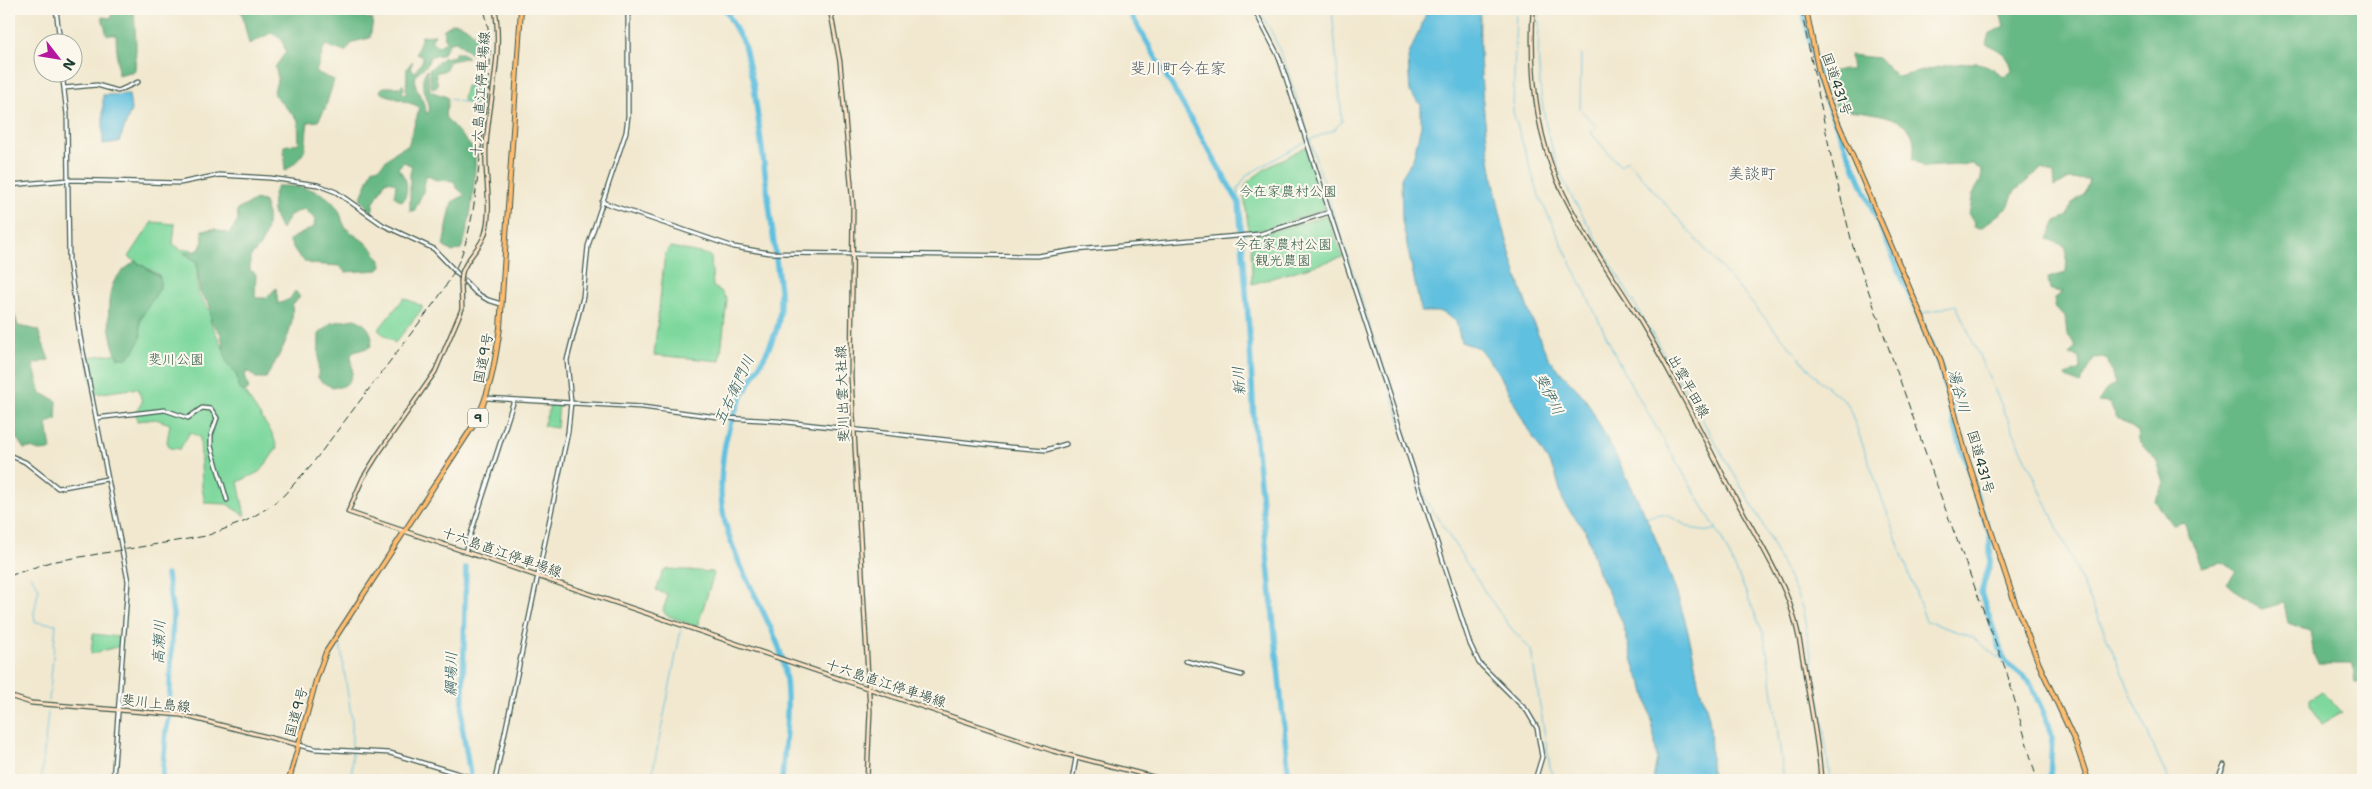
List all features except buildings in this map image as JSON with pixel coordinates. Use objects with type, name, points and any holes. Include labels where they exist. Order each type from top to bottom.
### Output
[{"type":"highway","name":"国道9号","points":[[290,780],[317,677],[326,652],[473,427],[486,398],[495,361],[501,304],[521,9]]},
{"type":"highway","name":"国道431号","points":[[1806,9],[1818,73],[1826,95],[1940,361],[1966,455],[2015,603],[2036,656],[2076,744],[2088,780]]},
{"type":"main road","name":"十六島直江停車場線","points":[[495,9],[496,64],[486,148],[488,216],[482,241],[466,262],[461,282],[462,309],[434,372],[363,478],[348,512],[1076,758],[1165,780]]},
{"type":"main road","name":"斐川出雲大社線","points":[[830,9],[838,46],[853,206],[850,377],[869,688],[867,780]]},
{"type":"main road","name":"出雲平田線","points":[[1533,9],[1534,91],[1543,138],[1552,169],[1579,224],[1632,308],[1680,391],[1724,478],[1763,546],[1786,594],[1801,644],[1818,743],[1821,780]]},
{"type":"main road","name":"斐川上島線","points":[[9,696],[31,704],[181,715],[299,745]]},
{"type":"street","points":[[56,9],[59,32]]},
{"type":"street","points":[[495,780],[568,432],[571,402],[567,360],[582,297],[588,246],[626,132],[628,116],[628,9]]},
{"type":"street","points":[[1254,9],[1278,55],[1470,644],[1479,662],[1527,711],[1538,728],[1541,737],[1542,757],[1535,780]]},
{"type":"street","points":[[63,82],[67,115],[69,261],[80,336],[128,581],[113,780]]},
{"type":"street","points":[[64,88],[98,85],[118,90],[138,82]]},
{"type":"street","points":[[9,185],[69,180],[174,183],[227,175],[318,185],[336,192],[383,225],[434,249],[476,293],[488,300],[501,304]]},
{"type":"street","points":[[602,202],[734,247],[770,253],[1017,257],[1260,234],[1330,212]]},
{"type":"street","points":[[486,398],[642,407],[725,418],[778,421],[1039,450],[1066,444]]},
{"type":"street","points":[[465,552],[514,400]]},
{"type":"street","points":[[96,418],[166,410],[188,418],[202,408],[212,409],[217,418],[210,435],[211,446],[227,500]]},
{"type":"street","points":[[9,455],[25,462],[58,488],[107,479]]},
{"type":"street","points":[[1186,661],[1242,675]]},
{"type":"street","points":[[299,745],[315,749],[390,753],[479,780]]},
{"type":"street","points":[[1072,780],[1076,758]]},
{"type":"street","points":[[2217,780],[2224,765]]},
{"type":"green space","points":[[110,9],[134,9],[135,71],[118,75],[116,35],[107,35],[102,17],[111,18],[113,10]]},
{"type":"green space","points":[[241,9],[340,9],[373,20],[370,38],[353,42],[345,52],[325,45],[316,72],[334,80],[325,109],[318,121],[308,122],[305,150],[285,171],[284,146],[299,143],[298,120],[273,94],[278,78],[275,67],[286,52],[281,38],[271,33],[249,44]]},
{"type":"green space","points":[[1999,9],[2363,9],[2363,683],[2355,683],[2353,664],[2318,664],[2314,656],[2310,631],[2288,623],[2284,603],[2262,609],[2250,603],[2227,583],[2236,572],[2222,562],[2202,567],[2184,522],[2173,525],[2155,501],[2164,483],[2157,461],[2138,441],[2137,431],[2117,417],[2109,403],[2098,402],[2106,390],[2115,384],[2107,358],[2094,359],[2080,384],[2067,378],[2066,375],[2080,370],[2079,357],[2069,355],[2076,346],[2067,335],[2065,316],[2054,306],[2055,298],[2063,292],[2050,290],[2048,278],[2066,273],[2067,254],[2065,246],[2048,239],[2056,221],[2068,216],[2072,203],[2084,195],[2089,180],[2069,179],[2055,187],[2054,174],[2041,169],[2014,192],[2008,207],[1981,228],[1974,227],[1975,222],[1968,214],[1973,194],[1982,176],[1982,171],[1973,164],[1924,167],[1912,159],[1914,144],[1911,132],[1903,124],[1878,114],[1837,109],[1827,87],[1825,73],[1852,70],[1850,55],[1878,58],[1898,77],[1938,67],[1977,63],[1992,68],[2005,77],[2012,71],[2007,58],[2000,51],[1986,44],[1989,34],[2004,26]]},
{"type":"green space","points":[[453,23],[465,26],[480,41],[475,52],[471,54],[456,41],[450,42],[442,55],[431,56],[426,66],[416,75],[415,80],[426,109],[426,114],[429,112],[429,107],[423,81],[427,70],[430,91],[447,97],[446,118],[475,151],[474,187],[468,228],[461,249],[452,252],[443,246],[452,202],[465,195],[456,187],[454,181],[436,180],[426,175],[423,192],[414,211],[410,211],[410,174],[412,166],[404,162],[398,168],[406,183],[404,200],[401,201],[394,196],[396,185],[393,182],[386,181],[374,202],[372,212],[360,200],[373,168],[379,168],[396,152],[408,146],[419,110],[418,106],[380,92],[381,89],[384,87],[401,87],[402,84],[404,88],[402,93],[406,95],[407,68],[413,61],[410,68],[415,72],[423,60],[422,56],[416,54],[422,36],[435,35],[431,41],[439,47],[446,41],[443,30]]},
{"type":"green space","points":[[455,53],[462,53],[468,57],[448,62],[446,70],[435,73],[438,85],[436,88],[432,88],[429,70],[443,58],[455,56]]},
{"type":"green space","points":[[479,80],[483,80],[483,83],[475,104],[464,102],[466,86],[476,87]]},
{"type":"green space","name":"今在家農村公園","points":[[1305,147],[1308,148],[1325,209],[1266,229],[1249,232],[1244,196],[1245,187],[1249,181],[1265,169]]},
{"type":"green space","points":[[277,186],[303,188],[327,197],[339,211],[347,229],[375,252],[382,265],[379,270],[345,272],[339,266],[308,263],[299,256],[289,240],[314,227],[315,219],[304,209],[290,215],[281,230],[275,218],[273,208],[273,198]]},
{"type":"green space","points":[[256,200],[264,201],[267,224],[264,238],[250,257],[250,270],[256,274],[255,298],[266,298],[276,288],[278,304],[290,299],[295,291],[300,296],[292,305],[293,314],[289,334],[276,361],[266,378],[256,378],[248,371],[245,375],[249,389],[244,392],[238,388],[237,376],[226,361],[221,334],[211,321],[210,306],[200,293],[197,262],[184,253],[199,250],[203,241],[202,230],[215,229],[229,234],[238,220],[237,210]]},
{"type":"green space","name":"今在家農村公園 観光農園","points":[[1327,216],[1343,257],[1252,284],[1251,237]]},
{"type":"green space","name":"斐川公園","points":[[152,222],[175,224],[173,244],[182,250],[191,249],[197,264],[198,294],[213,315],[210,321],[245,393],[273,435],[277,448],[261,471],[238,482],[245,516],[227,504],[205,503],[202,487],[200,437],[190,432],[180,449],[170,448],[167,442],[170,424],[156,419],[137,421],[136,412],[142,402],[138,388],[94,394],[87,357],[113,354],[128,349],[160,276],[129,257]]},
{"type":"green space","points":[[671,247],[709,255],[711,258],[713,287],[721,291],[727,300],[720,361],[654,355],[665,253]]},
{"type":"green space","points":[[135,261],[160,277],[160,288],[140,319],[141,338],[134,351],[127,358],[118,358],[110,332],[109,301],[113,284],[117,277]]},
{"type":"green space","points":[[404,298],[422,306],[422,309],[395,343],[378,330]]},
{"type":"green space","points":[[9,311],[15,316],[18,326],[38,330],[49,360],[33,364],[41,393],[57,401],[56,420],[47,423],[51,450],[24,449],[18,440],[9,433]]},
{"type":"green space","points":[[354,319],[366,326],[371,334],[372,342],[370,347],[354,352],[351,355],[352,374],[350,380],[342,387],[332,387],[318,378],[319,334],[331,323]]},
{"type":"green space","points":[[551,403],[559,404],[557,428],[543,426]]},
{"type":"green space","points":[[668,569],[713,572],[714,574],[698,624],[695,626],[666,615],[663,610],[668,595],[656,590],[663,572]]},
{"type":"green space","points":[[93,634],[120,637],[120,646],[91,654]]},
{"type":"green space","points":[[2322,691],[2342,712],[2322,724],[2310,704],[2310,699]]},
{"type":"water","name":"斐伊川","points":[[1428,9],[1480,9],[1482,95],[1487,139],[1503,227],[1515,270],[1545,351],[1554,365],[1579,391],[1589,405],[1639,503],[1668,569],[1690,639],[1699,686],[1709,718],[1712,780],[1653,780],[1657,758],[1652,721],[1643,685],[1636,672],[1622,621],[1598,572],[1586,531],[1564,504],[1555,472],[1526,426],[1500,375],[1479,348],[1461,342],[1456,321],[1442,312],[1421,312],[1402,221],[1401,178],[1413,159],[1421,126],[1421,105],[1410,93],[1408,57]]},
{"type":"water","points":[[129,94],[131,110],[119,142],[103,144],[103,95]]},
{"type":"waterway","name":"五右衛門川","points":[[725,9],[744,44],[754,87],[780,290],[780,306],[778,326],[742,397],[726,437],[721,474],[721,493],[723,514],[735,553],[770,626],[783,661],[786,678],[787,712],[782,780]]},
{"type":"waterway","name":"新川","points":[[1128,9],[1239,203],[1254,420],[1289,780]]},
{"type":"waterway","points":[[1259,9],[1273,35],[1286,66],[1426,500],[1487,595],[1511,628],[1531,650],[1550,767],[1556,780]]},
{"type":"waterway","points":[[1309,140],[1334,130],[1342,121],[1332,9]]},
{"type":"waterway","points":[[1516,9],[1513,112],[1539,196],[1623,371],[1721,537],[1764,635],[1784,780]]},
{"type":"waterway","points":[[1540,9],[1538,56],[1542,102],[1552,148],[1560,170],[1569,192],[1759,517],[1798,597],[1803,611],[1823,723],[1830,780]]},
{"type":"waterway","name":"湯谷川","points":[[1803,9],[1820,87],[1941,368],[1958,438],[1990,536],[1990,563],[1981,593],[2003,657],[2006,662],[2029,681],[2049,725],[2052,737],[2050,780]]},
{"type":"waterway","points":[[1581,55],[1580,109],[1597,127],[1591,133],[1620,166],[1627,160],[1818,379],[1848,404],[1926,621],[1972,637],[1997,657],[2003,657]]},
{"type":"waterway","points":[[468,89],[479,89],[483,80]]},
{"type":"waterway","points":[[450,99],[474,105]]},
{"type":"waterway","points":[[1239,203],[1238,189],[1247,175],[1305,142]]},
{"type":"waterway","points":[[1923,313],[1956,305],[2101,624],[2168,780]]},
{"type":"waterway","points":[[1647,518],[1665,515],[1697,530],[1716,529]]},
{"type":"waterway","name":"綱場川","points":[[466,568],[462,726],[471,780]]},
{"type":"waterway","points":[[30,575],[39,588],[34,613],[35,622],[56,624],[49,701]]},
{"type":"waterway","name":"高瀬川","points":[[167,575],[173,614],[169,710]]},
{"type":"waterway","points":[[651,780],[681,630]]},
{"type":"waterway","points":[[339,637],[352,721],[352,780]]},
{"type":"waterway","points":[[41,780],[48,713]]},
{"type":"waterway","name":"高瀬川","points":[[162,780],[166,731],[169,718]]},
{"type":"railway","points":[[9,576],[50,562],[206,536],[246,521],[269,507],[284,495],[312,464],[438,298],[452,275],[463,251],[475,200],[488,97],[490,44],[484,9]]},
{"type":"railway","points":[[1801,9],[1832,161],[1853,247],[1945,508],[2007,673],[2037,780]]},
{"type":"district","name":"斐川町今在家","points":[[1178,68]]},
{"type":"district","name":"美談町","points":[[1752,173]]}]
